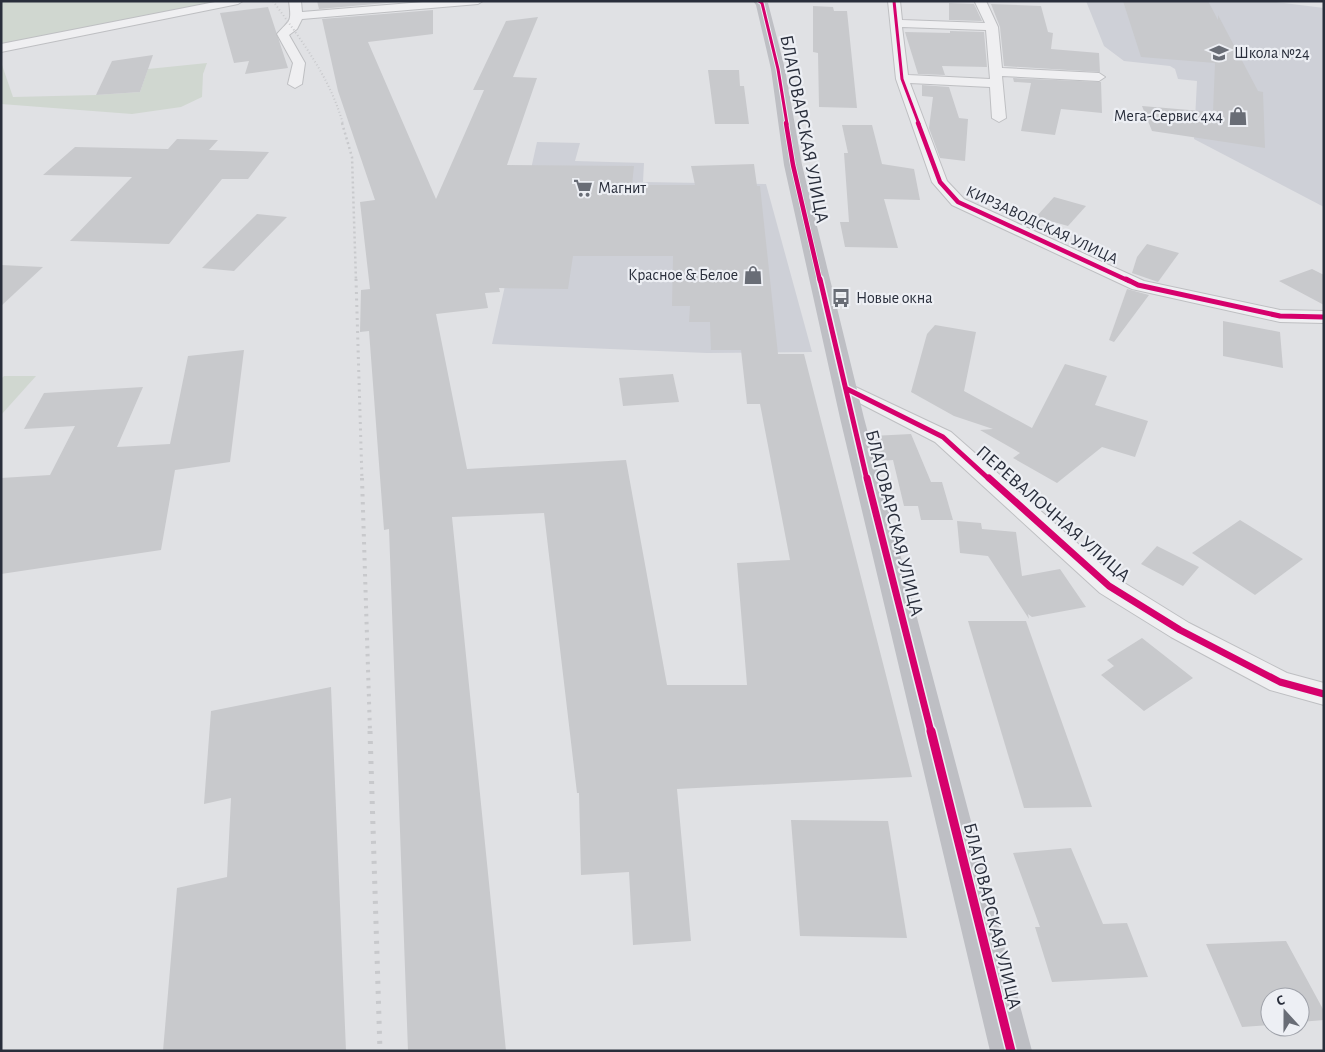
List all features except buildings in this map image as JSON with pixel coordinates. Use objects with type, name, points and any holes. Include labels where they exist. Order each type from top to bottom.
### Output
[{"type":"street","points":[[1,48],[238,1]]},
{"type":"street","points":[[295,1],[297,16],[293,27],[283,34],[299,63],[295,84]]},
{"type":"street","points":[[297,16],[478,1]]},
{"type":"street","name":"БЛАГОВАРСКАЯ УЛИЦА","points":[[759,1],[762,3],[778,69],[793,165],[1010,1051]]},
{"type":"street","name":"КИРЗАВОДСКАЯ УЛИЦА","points":[[894,1],[902,79],[940,182],[958,202],[1138,284],[1280,316],[1324,317]]},
{"type":"street","points":[[981,2],[992,27],[999,118]]},
{"type":"street","points":[[896,23],[992,27]]},
{"type":"street","points":[[902,79],[1099,77]]},
{"type":"street","name":"ПЕРЕВАЛОЧНАЯ УЛИЦА","points":[[847,389],[943,437],[1109,586],[1180,630],[1280,682],[1324,694]]},
{"type":"shaded area","points":[[1,1],[222,1],[1,44]]},
{"type":"shaded area","name":"Школа №24","points":[[1086,1],[1269,1],[1324,8],[1324,207],[1194,139],[1197,81],[1178,79],[1175,69],[1170,66],[1124,61],[1104,46]]},
{"type":"shaded area","points":[[1,62],[13,97],[140,92],[148,69],[207,63],[203,74],[202,97],[181,107],[132,114],[1,104]]},
{"type":"shaded area","points":[[537,142],[580,143],[575,161],[644,163],[643,182],[766,184],[812,352],[707,353],[492,344]]},
{"type":"shaded area","points":[[4,376],[36,376],[1,415],[1,379]]},
{"type":"railway","points":[[273,1],[323,75],[331,90],[343,124]]},
{"type":"railway","points":[[342,123],[352,157],[356,281]]},
{"type":"railway","points":[[356,279],[362,480]]},
{"type":"railway","points":[[362,478],[370,732]]},
{"type":"railway","points":[[370,731],[380,1051]]},
{"type":"cycle path","points":[[759,1],[762,3],[778,69],[793,165],[852,418],[1011,1051]]},
{"type":"cycle path","points":[[894,1],[902,79],[940,182],[958,202],[1138,285],[1280,316],[1324,317]]},
{"type":"cycle path","points":[[847,389],[943,437],[1109,586],[1180,630],[1280,682],[1324,694]]},
{"type":"place","name":"Школа №24","points":[[1219,53]]},
{"type":"place","name":"Мега-Сервис 4х4","points":[[1238,116]]},
{"type":"place","name":"Магнит","points":[[583,188]]},
{"type":"place","name":"Красное & Белое","points":[[753,275]]},
{"type":"place","name":"Новые окна","points":[[841,298]]}]
